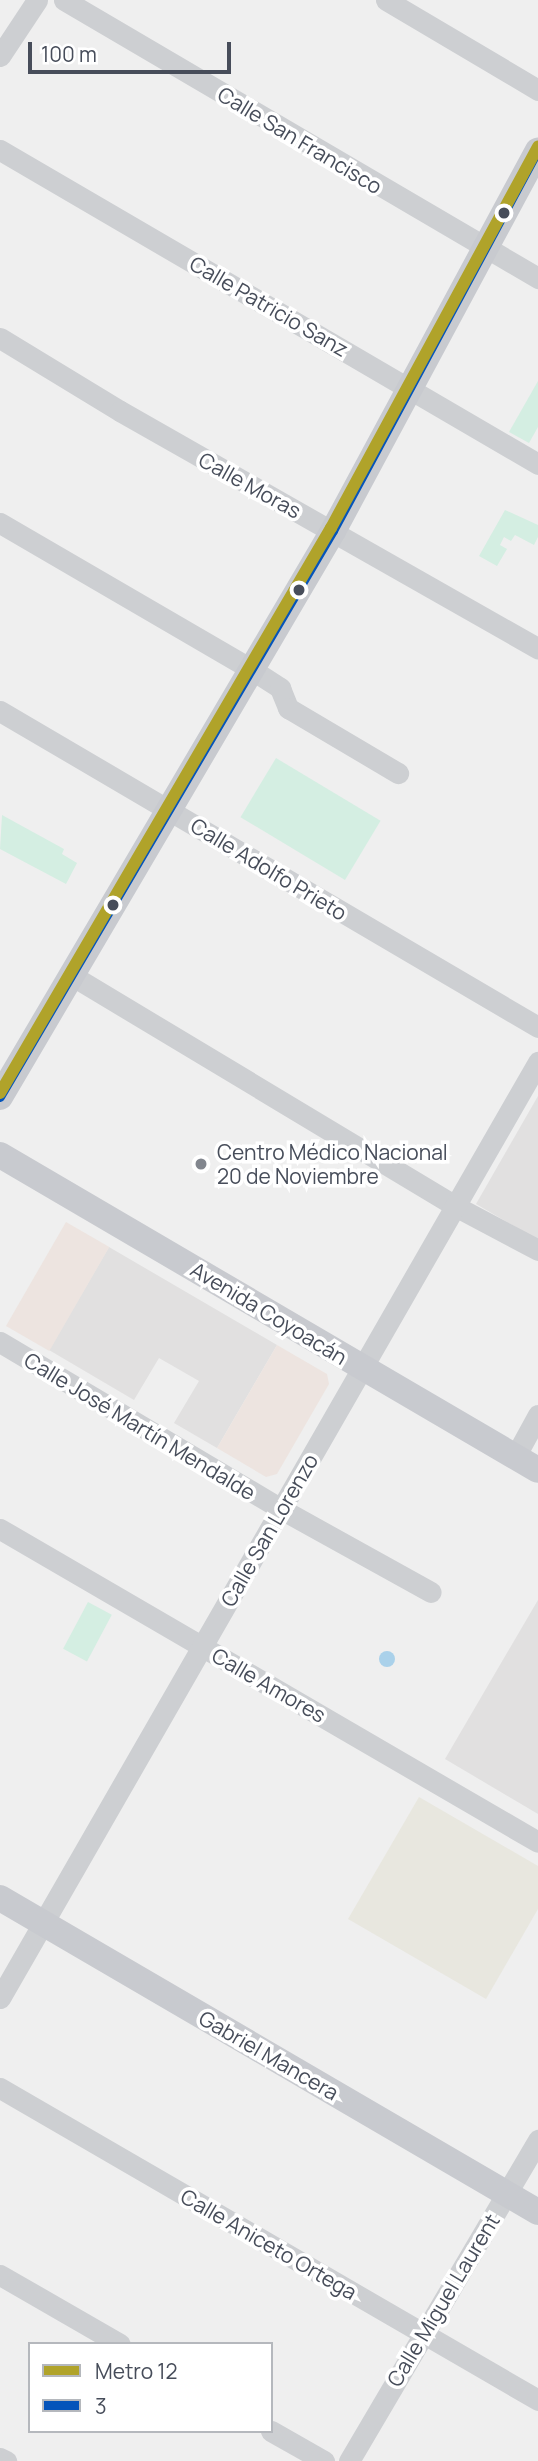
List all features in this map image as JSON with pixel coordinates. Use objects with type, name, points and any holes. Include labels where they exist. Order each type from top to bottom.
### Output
[{"type":"main road","points":[[0,1097],[333,531],[538,151]]},
{"type":"main road","name":"Avenida Coyoacán","points":[[0,1155],[538,1470]]},
{"type":"main road","name":"Gabriel Mancera","points":[[0,1898],[538,2212]]},
{"type":"street","points":[[0,56],[37,0]]},
{"type":"street","name":"Calle San Francisco","points":[[64,0],[538,278]]},
{"type":"street","points":[[386,0],[538,90]]},
{"type":"street","name":"Calle Patricio Sanz","points":[[0,150],[538,464]]},
{"type":"street","name":"Calle Moras","points":[[0,338],[538,648]]},
{"type":"street","points":[[0,523],[251,669],[280,688],[288,708],[398,773]]},
{"type":"street","name":"Calle Adolfo Prieto","points":[[0,710],[538,1027]]},
{"type":"street","points":[[71,975],[456,1206],[538,1250]]},
{"type":"street","name":"Calle San Lorenzo","points":[[0,1998],[538,1062]]},
{"type":"street","name":"Calle José Martín Mendalde","points":[[0,1342],[281,1509],[431,1592]]},
{"type":"street","points":[[514,1457],[538,1415]]},
{"type":"street","name":"Calle Amores","points":[[0,1529],[538,1842]]},
{"type":"street","name":"Calle Aniceto Ortega","points":[[0,2088],[538,2400]]},
{"type":"street","name":"Calle Miguel Laurent","points":[[349,2461],[538,2140]]},
{"type":"street","points":[[0,2275],[117,2342]]},
{"type":"street","points":[[273,2432],[324,2461]]},
{"type":"street","points":[[0,2458],[6,2461]]},
{"type":"shaded area","points":[[538,1096],[538,1240],[476,1204]]},
{"type":"shaded area","points":[[66,1222],[109,1247],[49,1351],[6,1326]]},
{"type":"shaded area","points":[[109,1247],[277,1345],[217,1448],[174,1423],[199,1381],[159,1358],[134,1400],[49,1350]]},
{"type":"shaded area","points":[[277,1345],[327,1374],[329,1384],[277,1474],[266,1477],[217,1448]]},
{"type":"shaded area","points":[[538,1600],[538,1814],[445,1759]]},
{"type":"shaded area","points":[[419,1797],[538,1866],[538,1909],[486,1999],[348,1919]]},
{"type":"green space","points":[[538,381],[538,427],[529,443],[509,432]]},
{"type":"green space","points":[[505,510],[538,525],[538,537],[534,545],[515,535],[511,541],[504,537],[500,545],[507,549],[497,566],[479,556]]},
{"type":"green space","points":[[276,758],[381,821],[345,880],[240,817]]},
{"type":"green space","points":[[2,815],[64,849],[62,854],[77,863],[66,884],[0,849]]},
{"type":"green space","points":[[88,1602],[112,1615],[87,1661],[63,1649]]},
{"type":"water","points":[[384,1651],[390,1651],[395,1659],[393,1665],[384,1667],[379,1662],[379,1656]]},
{"type":"metro line","name":"12","points":[[0,1093],[331,528],[538,146]]},
{"type":"transit line","name":"3","points":[[0,1097],[333,531],[538,151]]},
{"type":"place","name":"Centro Médico Nacional 20 de Noviembre","points":[[201,1164]]}]
